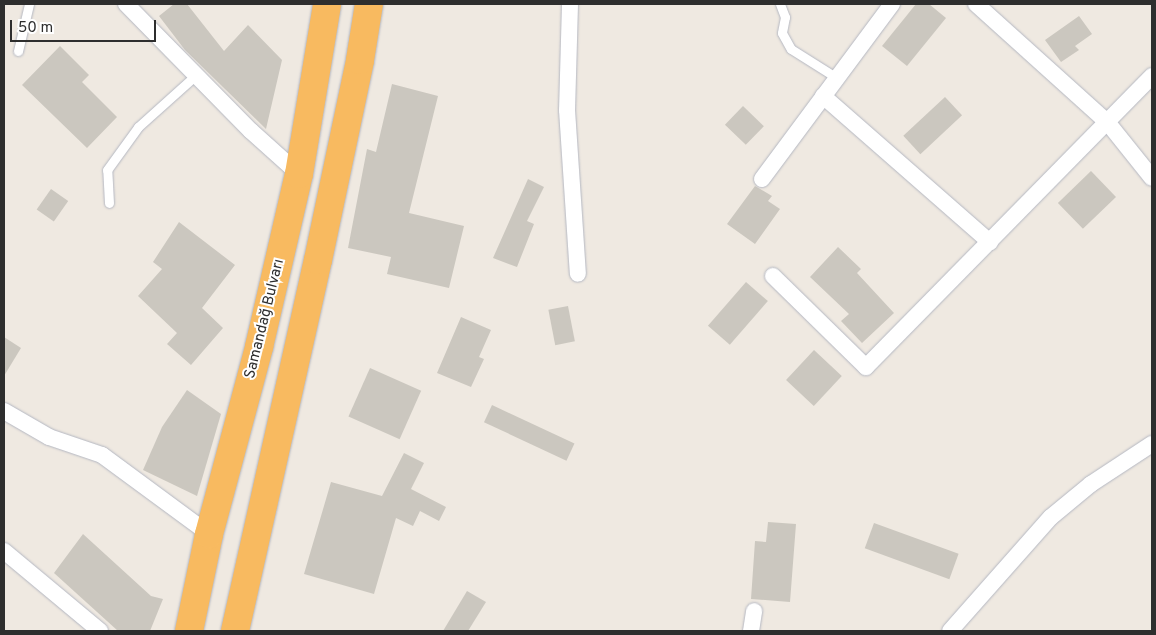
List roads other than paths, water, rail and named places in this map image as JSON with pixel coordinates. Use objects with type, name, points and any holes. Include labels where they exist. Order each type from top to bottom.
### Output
[{"type":"highway","name":"Samandağ Bulvarı","points":[[189,631],[209,534],[260,346],[299,174],[327,4]]},
{"type":"highway","points":[[236,631],[318,260],[360,60],[369,4]]},
{"type":"street","points":[[126,4],[251,131],[299,174]]},
{"type":"street","points":[[570,4],[568,110],[578,274]]},
{"type":"street","points":[[762,179],[892,4]]},
{"type":"street","points":[[976,4],[1108,123],[1152,178]]},
{"type":"street","points":[[773,276],[866,367],[1108,123],[1152,76]]},
{"type":"street","points":[[823,96],[990,242]]},
{"type":"street","points":[[4,411],[48,437],[102,455],[209,534]]},
{"type":"street","points":[[950,631],[1050,517],[1091,484],[1152,444]]},
{"type":"street","points":[[4,552],[100,631]]},
{"type":"street","points":[[751,631],[754,611]]},
{"type":"lane","points":[[18,51],[29,4]]},
{"type":"lane","points":[[780,4],[785,17],[782,33],[792,49],[837,78]]},
{"type":"lane","points":[[109,203],[107,170],[138,127],[196,75]]}]
